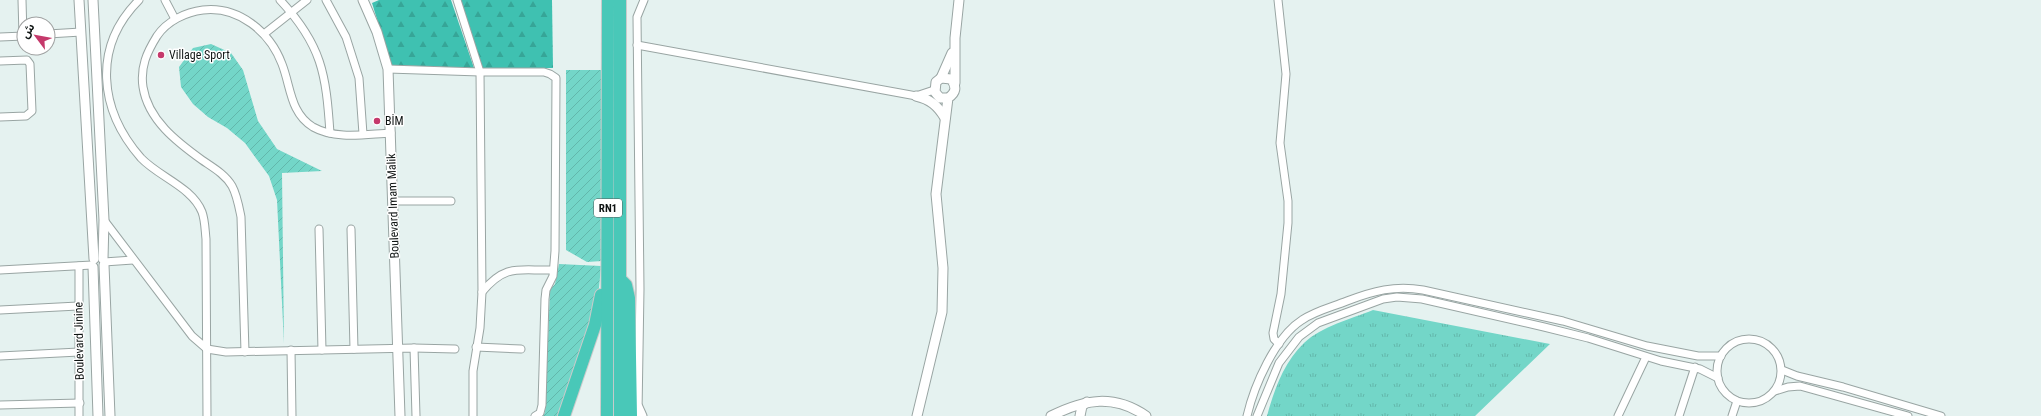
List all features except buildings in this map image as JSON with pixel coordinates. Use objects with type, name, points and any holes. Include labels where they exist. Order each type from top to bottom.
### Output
[{"type":"highway","name":"RN1","points":[[607,416],[608,0]]},
{"type":"highway","name":"RN1","points":[[620,0],[620,416]]},
{"type":"highway","points":[[564,416],[595,325],[608,258]]},
{"type":"highway","points":[[620,279],[626,285],[629,298],[637,414]]},
{"type":"street","points":[[22,0],[22,16]]},
{"type":"street","points":[[79,0],[93,264],[98,416]]},
{"type":"street","points":[[92,0],[104,220],[104,262],[110,416]]},
{"type":"street","points":[[139,0],[122,19],[109,50],[107,70],[110,104],[124,135],[135,150],[152,167],[189,195],[202,211],[206,239],[207,416]]},
{"type":"street","points":[[165,0],[175,19]]},
{"type":"street","points":[[280,0],[292,12],[316,49],[320,60],[327,95],[330,133]]},
{"type":"street","points":[[264,34],[307,0]]},
{"type":"street","points":[[326,0],[346,37],[360,78],[363,134]]},
{"type":"street","points":[[457,0],[480,72],[482,292],[480,328],[476,347],[473,376],[473,416]]},
{"type":"street","points":[[637,414],[640,281],[637,16],[644,0]]},
{"type":"street","points":[[934,90],[940,98],[948,98],[953,95],[955,89],[955,38],[958,0]]},
{"type":"street","points":[[1278,0],[1286,74],[1280,143],[1288,201],[1288,222],[1280,294],[1273,333],[1274,339],[1279,344]]},
{"type":"street","name":"Boulevard Imam Malik","points":[[366,1],[388,69],[400,416]]},
{"type":"street","points":[[245,352],[241,217],[234,192],[225,177],[179,143],[168,132],[148,105],[143,88],[142,72],[145,58],[160,32],[175,19],[186,13],[217,9],[238,15],[251,22],[264,34],[275,49],[282,63],[295,109],[307,123],[330,133],[342,135],[391,133]]},
{"type":"street","points":[[56,34],[81,32]]},
{"type":"street","points":[[0,37],[16,36]]},
{"type":"street","points":[[934,90],[936,82],[941,78],[950,58],[955,38]]},
{"type":"street","points":[[637,45],[916,96],[930,101],[945,118]]},
{"type":"street","points":[[0,61],[27,60],[30,64],[32,111],[26,116],[0,117]]},
{"type":"street","points":[[388,69],[480,72],[544,72],[556,78],[553,270],[552,279],[546,290],[544,299],[542,410],[535,416]]},
{"type":"street","points":[[941,78],[951,79],[954,83]]},
{"type":"street","points":[[916,96],[934,90]]},
{"type":"street","points":[[917,416],[942,312],[943,268],[936,194],[948,98]]},
{"type":"street","points":[[393,201],[451,201]]},
{"type":"street","points":[[104,220],[192,336],[207,349],[226,352],[398,348],[455,349]]},
{"type":"street","points":[[319,228],[322,350]]},
{"type":"street","points":[[350,229],[354,349]]},
{"type":"street","points":[[93,264],[97,257],[104,262],[133,260]]},
{"type":"street","points":[[0,270],[93,264]]},
{"type":"street","name":"Boulevard Jinine","points":[[79,266],[78,306],[80,416]]},
{"type":"street","points":[[482,292],[493,279],[509,270],[553,270]]},
{"type":"street","points":[[1247,416],[1257,386],[1279,344],[1290,330],[1308,317],[1378,290],[1394,288],[1423,290],[1563,321],[1647,346],[1698,356],[1721,356]]},
{"type":"street","points":[[1422,300],[1423,290]]},
{"type":"street","points":[[1257,416],[1266,390],[1281,359],[1293,342],[1311,327],[1383,299],[1404,297],[1574,334],[1646,357],[1705,370],[1718,378]]},
{"type":"street","points":[[0,310],[78,306]]},
{"type":"street","points":[[1775,391],[1780,381],[1782,370],[1780,359],[1774,349],[1760,340],[1748,338],[1737,341],[1728,347],[1721,356],[1717,366],[1718,378],[1725,393],[1737,401],[1756,403],[1775,391],[1788,387],[1800,386],[1908,416]]},
{"type":"street","points":[[476,347],[521,349]]},
{"type":"street","points":[[414,348],[416,416]]},
{"type":"street","points":[[291,350],[292,416]]},
{"type":"street","points":[[0,356],[79,352]]},
{"type":"street","points":[[1619,416],[1646,357]]},
{"type":"street","points":[[1679,416],[1695,367]]},
{"type":"street","points":[[1782,370],[1797,376],[1843,387],[1941,416]]},
{"type":"street","points":[[1051,416],[1070,407],[1087,402],[1104,401],[1121,404],[1146,416]]},
{"type":"street","points":[[1732,416],[1737,401]]},
{"type":"street","points":[[1080,416],[1082,406],[1087,402]]},
{"type":"street","points":[[0,405],[80,403]]},
{"type":"green space","points":[[379,0],[451,0],[474,68],[391,65],[372,3]]},
{"type":"green space","points":[[460,0],[552,0],[553,68],[482,68]]},
{"type":"green space","points":[[211,44],[231,53],[243,70],[258,121],[277,149],[322,171],[282,173],[284,344],[277,200],[269,176],[245,143],[227,128],[208,117],[193,104],[181,87],[179,67],[193,48]]},
{"type":"green space","points":[[566,70],[605,70],[602,261],[587,262],[566,250]]},
{"type":"green space","points":[[559,264],[601,266],[598,299],[566,416],[541,416],[545,413],[550,290],[555,284]]},
{"type":"green space","points":[[1373,310],[1550,344],[1475,416],[1267,416],[1273,396],[1285,368],[1304,343],[1328,327]]},
{"type":"place","name":"Village Sport","points":[[161,55]]},
{"type":"place","name":"BİM","points":[[377,121]]}]
